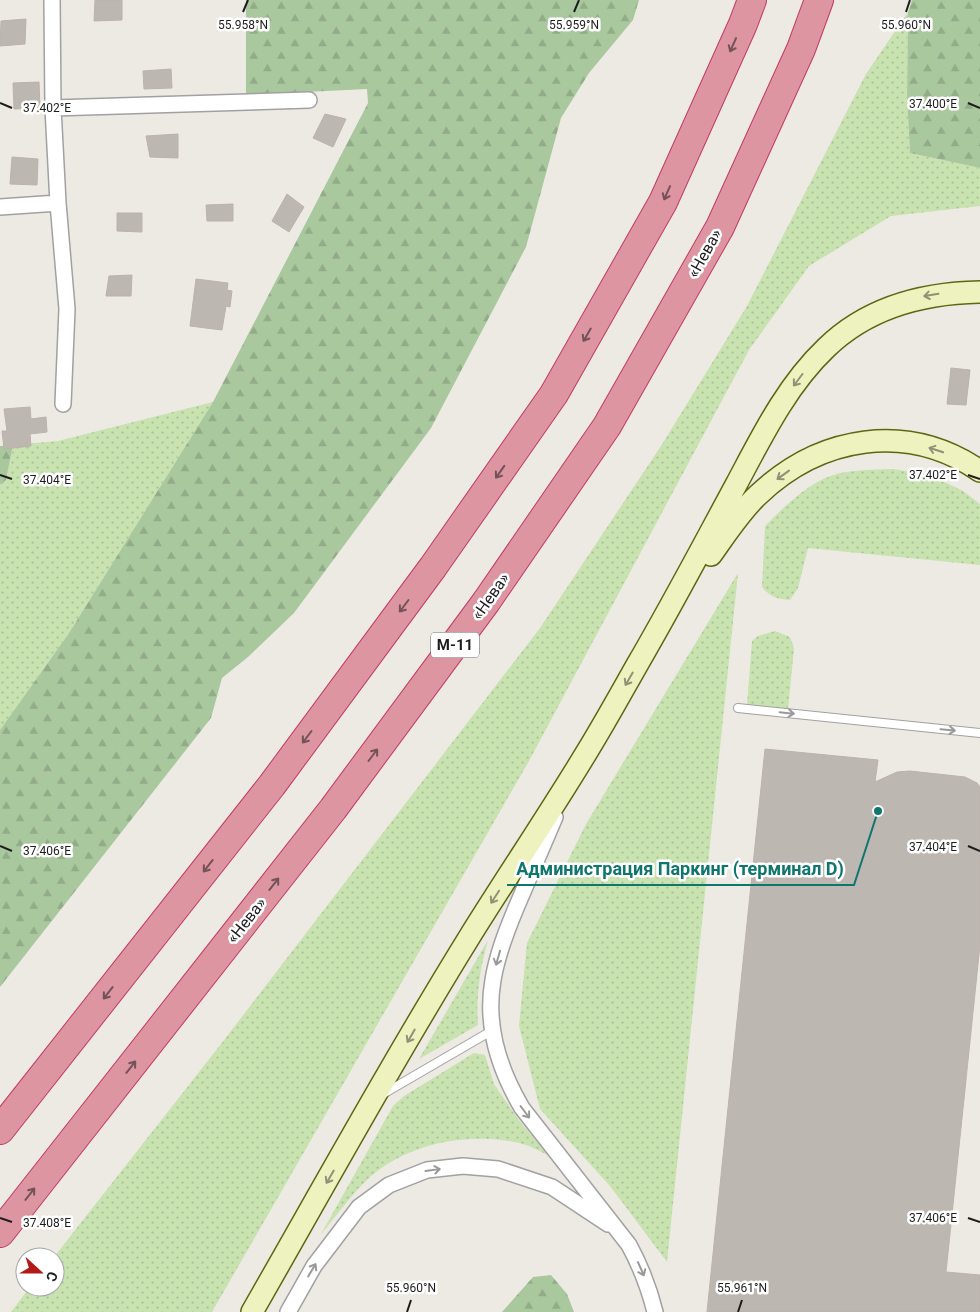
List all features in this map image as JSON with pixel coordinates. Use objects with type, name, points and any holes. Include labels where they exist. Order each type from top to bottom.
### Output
[{"type":"highway","points":[[0,1130],[272,785],[433,567],[554,394],[663,202],[752,0]]},
{"type":"highway","name":"«Нева»","points":[[0,1233],[333,809],[486,602],[607,426],[720,226],[801,49],[819,0]]},
{"type":"street","points":[[52,0],[53,108],[58,203],[67,309],[63,404]]},
{"type":"street","points":[[53,108],[309,100]]},
{"type":"street","points":[[0,207],[58,203]]},
{"type":"street","points":[[252,1312],[469,937],[587,753],[654,636],[773,418],[791,390],[825,348],[866,318],[894,305],[926,296],[957,292],[980,292]]},
{"type":"street","points":[[654,636],[734,522],[757,496],[797,464],[820,453],[844,445],[869,441],[898,440],[947,453],[980,471]]},
{"type":"street","points":[[587,753],[560,807],[505,935],[492,982],[493,1030],[501,1067],[522,1108],[629,1245],[649,1288],[655,1312]]},
{"type":"street","points":[[288,1312],[314,1266],[359,1207],[389,1185],[427,1170],[462,1166],[498,1169],[552,1187],[617,1230]]},
{"type":"lane","points":[[738,708],[980,733]]},
{"type":"lane","points":[[374,1099],[493,1030]]},
{"type":"green space","points":[[246,0],[639,0],[633,20],[589,73],[561,118],[526,247],[431,428],[294,613],[248,657],[222,678],[211,718],[0,987],[0,730],[69,633],[213,402],[368,103],[367,89],[246,95]]},
{"type":"green space","points":[[912,0],[980,0],[980,168],[910,153],[907,98],[908,12]]},
{"type":"green space","points":[[908,12],[907,98],[910,153],[980,168],[980,206],[891,216],[809,266],[749,350],[529,761],[212,1312],[11,1312],[22,1297],[65,1297],[65,1247],[62,1247],[221,1044],[540,628],[661,446],[747,306],[866,74]]},
{"type":"green space","points":[[213,402],[69,633],[0,730],[0,485],[6,480],[13,445],[58,441]]},
{"type":"green space","points":[[13,445],[6,480],[0,485],[0,446]]},
{"type":"green space","points":[[893,469],[930,475],[963,491],[980,504],[980,565],[808,548],[798,588],[790,600],[774,597],[762,587],[765,526],[792,500],[823,479],[840,473]]},
{"type":"green space","points":[[738,573],[667,1262],[610,1186],[540,1109],[519,1026],[527,943],[586,824]]},
{"type":"green space","points":[[775,631],[790,637],[794,648],[788,710],[747,705],[752,641],[758,636]]},
{"type":"green space","points":[[488,940],[479,982],[478,1025],[419,1059]]},
{"type":"green space","points":[[474,1053],[485,1055],[494,1084],[518,1119],[548,1155],[519,1143],[478,1139],[457,1140],[415,1150],[378,1170],[357,1190],[321,1234],[393,1106],[404,1096]]},
{"type":"green space","points":[[551,1275],[567,1294],[574,1312],[502,1312],[533,1277]]},
{"type":"building","points":[[95,0],[122,0],[122,20],[94,21]]},
{"type":"building","points":[[26,19],[25,44],[0,46],[1,21]]},
{"type":"building","points":[[171,69],[172,88],[144,89],[143,71]]},
{"type":"building","points":[[39,82],[40,108],[14,109],[13,83]]},
{"type":"building","points":[[325,114],[346,119],[333,147],[313,138]]},
{"type":"building","points":[[178,134],[178,158],[150,157],[146,136]]},
{"type":"building","points":[[12,157],[38,159],[37,185],[10,184]]},
{"type":"building","points":[[287,194],[304,207],[289,232],[272,221]]},
{"type":"building","points":[[233,204],[233,221],[207,221],[206,205]]},
{"type":"building","points":[[117,213],[142,213],[142,232],[117,231]]},
{"type":"building","points":[[132,275],[131,296],[106,296],[109,276]]},
{"type":"building","points":[[196,279],[228,283],[227,290],[232,291],[230,307],[226,306],[222,330],[190,326]]},
{"type":"building","points":[[951,368],[970,370],[966,405],[947,404]]},
{"type":"building","points":[[30,407],[31,419],[46,417],[47,432],[30,434],[31,446],[4,449],[2,431],[7,431],[4,409]]},
{"type":"building","points":[[765,749],[878,760],[875,782],[897,772],[910,771],[965,777],[977,783],[980,787],[980,945],[946,1272],[980,1275],[980,1312],[707,1312]]},
{"type":"place","name":"Администрация Паркинг (терминал D)","points":[[878,811]]}]
